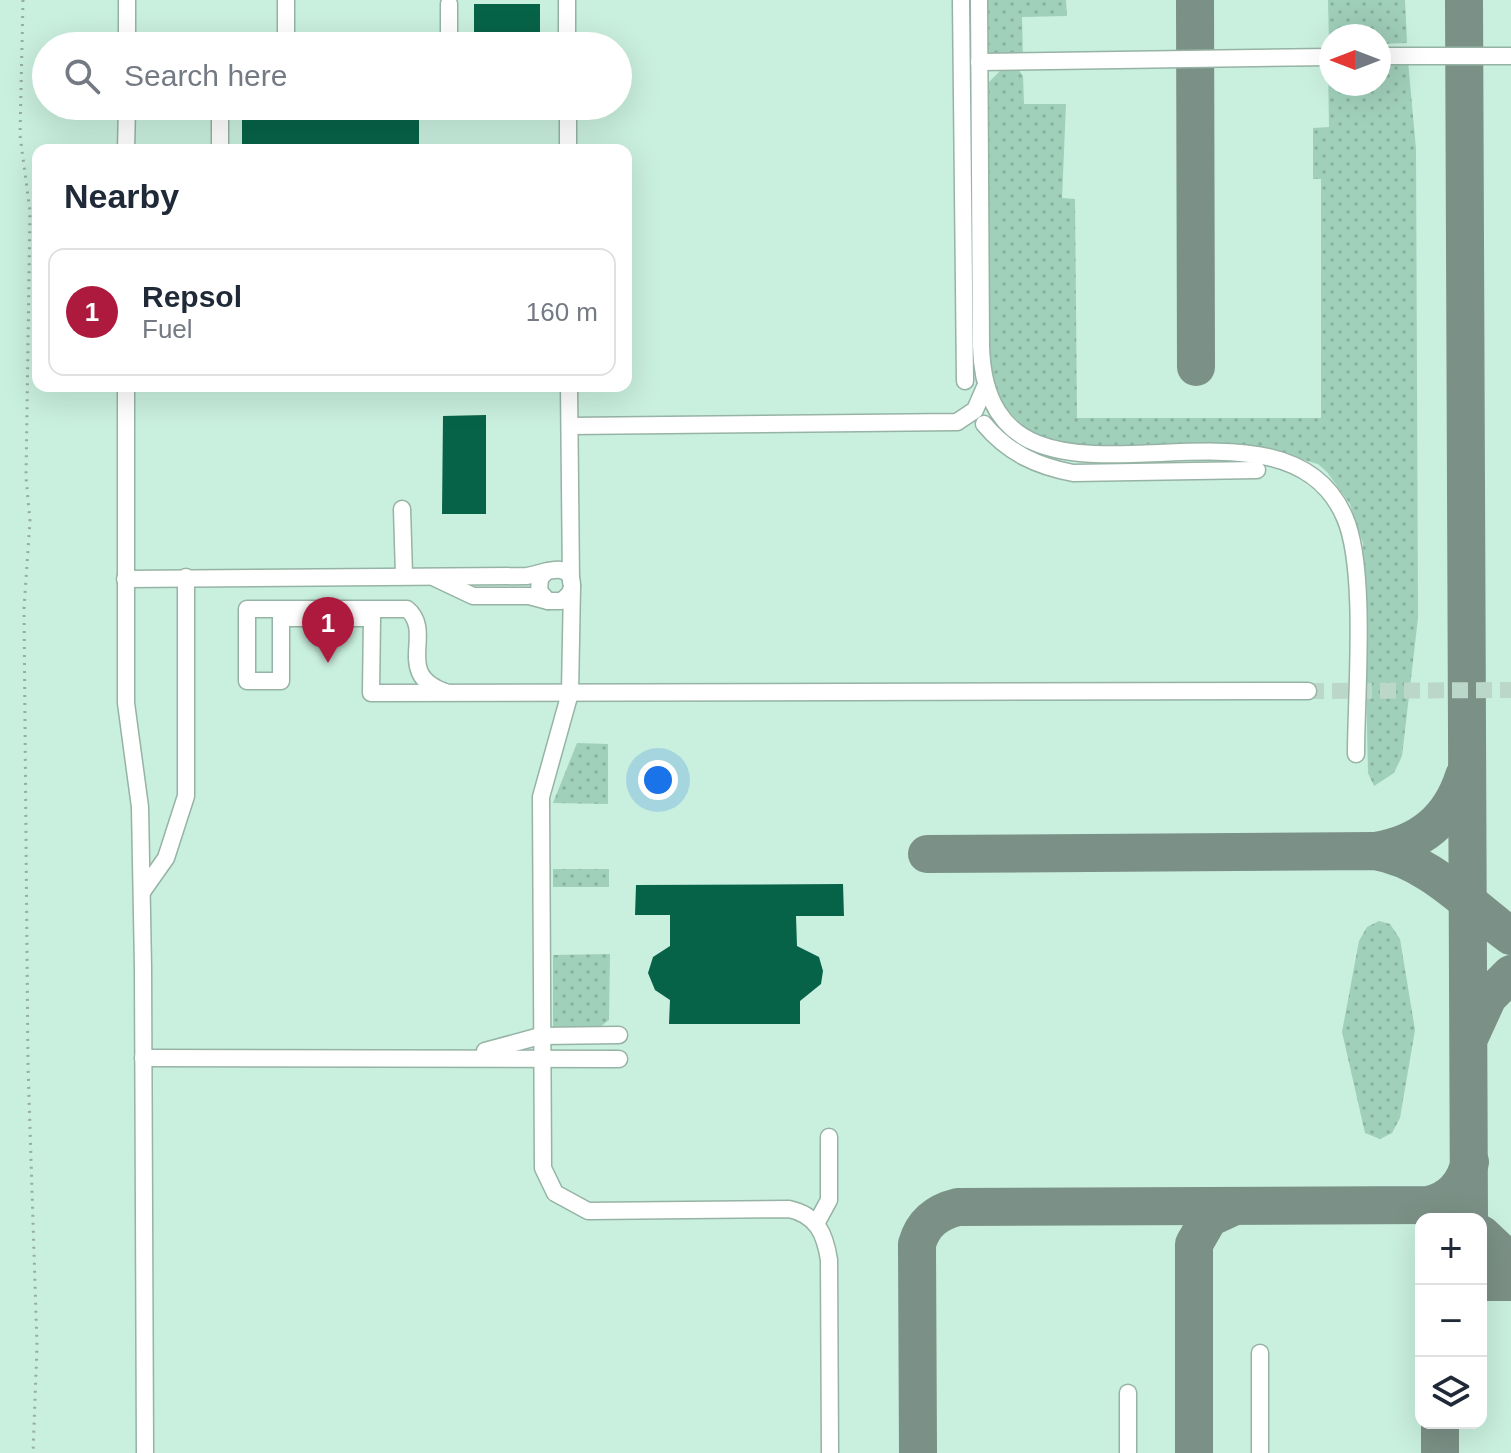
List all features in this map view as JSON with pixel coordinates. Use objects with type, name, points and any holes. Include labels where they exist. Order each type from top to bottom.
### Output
[{"type":"lane","points":[[127,0],[127,32]]},
{"type":"lane","points":[[286,0],[286,32]]},
{"type":"lane","points":[[567,0],[567,32]]},
{"type":"lane","points":[[961,0],[965,381]]},
{"type":"lane","points":[[979,0],[981,346],[985,387],[1003,418],[1018,433],[1055,451],[1266,455],[1302,469],[1322,484],[1344,515],[1355,556],[1356,754]]},
{"type":"lane","points":[[449,4],[449,32]]},
{"type":"lane","points":[[1391,56],[1511,56]]},
{"type":"lane","points":[[979,62],[1319,57]]},
{"type":"lane","points":[[126,144],[127,120]]},
{"type":"lane","points":[[220,120],[220,144]]},
{"type":"lane","points":[[568,120],[568,144]]},
{"type":"lane","points":[[570,426],[957,422],[975,410],[985,387]]},
{"type":"lane","points":[[126,392],[126,703],[140,807],[142,892],[145,1453]]},
{"type":"lane","points":[[569,392],[570,693],[541,797],[543,1168],[555,1193],[588,1211],[789,1209],[802,1212],[816,1224],[826,1243],[829,1260],[830,1453]]},
{"type":"lane","points":[[984,424],[1020,457],[1043,467],[1073,473],[1257,470]]},
{"type":"lane","points":[[1232,453],[1232,471]]},
{"type":"lane","points":[[402,509],[404,575]]},
{"type":"lane","points":[[570,541],[565,558],[540,578],[538,588],[564,613],[570,639]]},
{"type":"lane","points":[[125,579],[526,576],[551,570],[566,573],[572,584]]},
{"type":"lane","points":[[426,575],[473,596],[529,596],[549,601],[565,599],[572,584]]},
{"type":"lane","points":[[142,892],[166,858],[186,796],[186,577]]},
{"type":"lane","points":[[448,693],[433,689],[419,674],[416,622],[404,607],[247,609],[247,681],[281,681],[281,618],[372,618],[371,693],[597,695],[1308,691]]},
{"type":"lane","points":[[464,1057],[540,1036],[619,1035]]},
{"type":"lane","points":[[143,1058],[619,1059]]},
{"type":"lane","points":[[816,1224],[829,1200],[829,1137]]},
{"type":"lane","points":[[1260,1353],[1260,1453]]},
{"type":"lane","points":[[1128,1393],[1128,1453]]},
{"type":"path","points":[[23,0],[20,135],[30,211],[26,477],[30,521],[24,608],[28,1066],[37,1346],[33,1453]]},
{"type":"shaded area","points":[[0,0],[1511,0],[1511,1453],[0,1453]]},
{"type":"shaded area","points":[[979,0],[1066,0],[1067,16],[1022,17],[1023,61],[979,62]]},
{"type":"shaded area","points":[[1328,0],[1405,0],[1407,43],[1391,44],[1391,24],[1329,24]]},
{"type":"shaded area","points":[[1391,61],[1408,61],[1416,149],[1418,618],[1402,756],[1394,773],[1374,786],[1368,773],[1363,543],[1350,504],[1327,472],[1318,464],[1259,447],[1086,447],[1033,435],[1002,405],[989,369],[987,84],[1000,71],[1019,70],[1023,76],[1024,104],[1066,104],[1062,198],[1075,199],[1077,418],[1321,418],[1321,179],[1313,179],[1313,128],[1329,127],[1329,96],[1391,96]]},
{"type":"shaded area","points":[[577,743],[608,744],[608,804],[553,803]]},
{"type":"shaded area","points":[[553,869],[609,869],[609,887],[553,887]]},
{"type":"shaded area","points":[[1379,921],[1390,924],[1400,939],[1415,1030],[1400,1118],[1392,1133],[1380,1139],[1365,1133],[1342,1032],[1359,941],[1367,927]]},
{"type":"shaded area","points":[[610,954],[609,1020],[596,1030],[553,1030],[553,955]]},
{"type":"building","points":[[474,4],[540,4],[540,32],[474,32]]},
{"type":"building","points":[[242,120],[419,120],[419,144],[242,144]]},
{"type":"building","points":[[486,415],[486,514],[442,514],[443,416]]},
{"type":"building","points":[[843,884],[844,916],[796,916],[797,946],[819,957],[823,971],[821,984],[800,1001],[800,1024],[669,1024],[670,1000],[655,990],[648,973],[653,957],[670,946],[670,915],[635,915],[636,885]]},
{"type":"taxiway","points":[[1195,0],[1196,367]]},
{"type":"taxiway","points":[[1464,0],[1469,1213]]},
{"type":"taxiway","points":[[1375,851],[1406,843],[1431,827],[1451,805],[1464,776]]},
{"type":"taxiway","points":[[927,854],[1375,851],[1395,856],[1430,874],[1511,936]]},
{"type":"taxiway","points":[[1471,1034],[1488,997],[1511,974]]},
{"type":"taxiway","points":[[918,1453],[917,1244],[927,1224],[944,1212],[958,1207],[1428,1205],[1455,1190],[1470,1162]]},
{"type":"taxiway","points":[[1194,1453],[1194,1244],[1209,1218],[1235,1206]]},
{"type":"taxiway","points":[[1487,1240],[1511,1262]]},
{"type":"taxiway","points":[[1487,1282],[1511,1282]]},
{"type":"taxiway","points":[[1440,1429],[1440,1453]]},
{"type":"tunnel","points":[[1308,691],[1511,690]]},
{"type":"place","name":"Repsol","points":[[328,663]]}]
